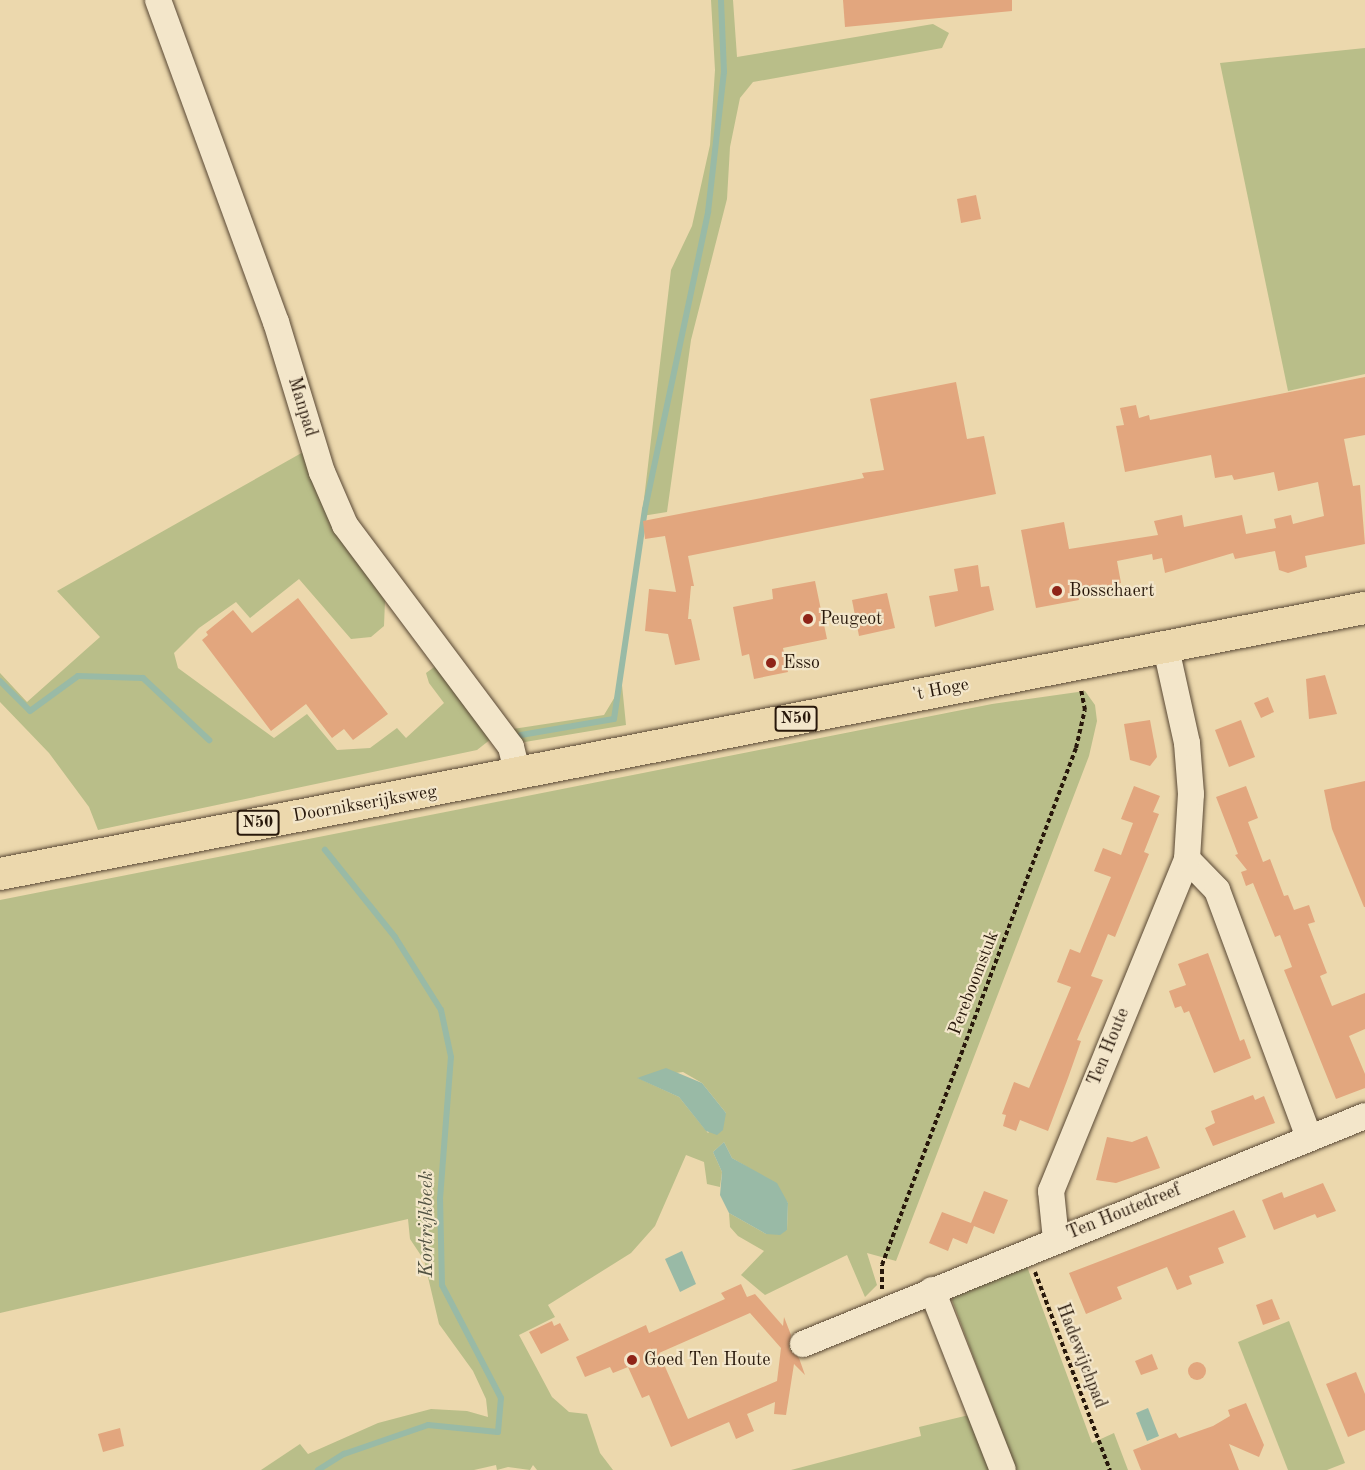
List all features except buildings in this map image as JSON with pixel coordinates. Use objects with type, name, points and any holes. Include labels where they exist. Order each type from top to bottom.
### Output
[{"type":"main road","name":"'t Hoge","points":[[518,776],[1365,608]]},
{"type":"main road","name":"Doornikserijksweg","points":[[0,874],[518,776]]},
{"type":"street","name":"Manpad","points":[[158,0],[276,322],[322,472],[345,525],[511,747],[518,776]]},
{"type":"street","name":"Ten Houte","points":[[1056,1240],[1051,1191],[1187,859],[1191,794],[1187,743],[1166,648]]},
{"type":"street","points":[[1187,859],[1217,890],[1309,1137]]},
{"type":"street","name":"Ten Houtedreef","points":[[803,1344],[1365,1116]]},
{"type":"street","points":[[932,1290],[1003,1470]]},
{"type":"path","name":"Pereboomstuk","points":[[885,1310],[882,1265],[1076,748],[1085,710],[1076,665]]},
{"type":"path","name":"Hadewijchpad","points":[[1029,1252],[1110,1470]]},
{"type":"green space","points":[[711,0],[733,0],[737,57],[933,24],[949,33],[942,48],[753,82],[740,98],[730,147],[727,199],[691,340],[667,512],[642,516],[671,270],[692,226],[710,145],[715,70]]},
{"type":"green space","points":[[1365,48],[1365,374],[1288,391],[1220,63]]},
{"type":"green space","points":[[305,451],[345,539],[385,601],[384,626],[371,637],[351,639],[299,579],[250,618],[236,602],[199,628],[174,653],[178,668],[274,738],[307,714],[337,750],[370,748],[397,728],[406,738],[444,703],[429,683],[426,673],[437,665],[491,739],[477,750],[98,830],[89,807],[49,753],[0,702],[0,673],[27,702],[100,637],[57,591]]},
{"type":"green space","points":[[622,685],[626,725],[525,742],[515,740],[506,730],[604,715]]},
{"type":"green space","points":[[1085,691],[1095,705],[1097,721],[1089,756],[896,1261],[867,1253],[877,1285],[865,1297],[847,1255],[765,1295],[741,1275],[764,1251],[738,1236],[730,1227],[729,1213],[766,1234],[787,1230],[788,1203],[759,1174],[732,1158],[724,1142],[713,1152],[722,1172],[720,1187],[707,1184],[704,1162],[686,1155],[655,1226],[631,1253],[548,1305],[555,1317],[519,1335],[552,1397],[569,1412],[587,1414],[600,1453],[613,1470],[537,1470],[533,1465],[530,1470],[508,1467],[497,1470],[496,1465],[474,1470],[261,1470],[300,1444],[308,1454],[378,1423],[431,1409],[467,1411],[488,1417],[486,1399],[473,1371],[439,1324],[424,1260],[410,1239],[408,1219],[0,1313],[0,900],[992,704]],"holes":[[[683,1072],[702,1083],[726,1113],[708,1133],[679,1097],[638,1078]]]},
{"type":"green space","points":[[1025,1261],[1092,1443],[1114,1433],[1128,1470],[1016,1470],[952,1300],[958,1289]]},
{"type":"green space","points":[[1289,1321],[1345,1463],[1327,1470],[1288,1470],[1238,1342]]},
{"type":"green space","points":[[969,1415],[990,1470],[791,1470],[921,1436],[919,1427]]},
{"type":"shaded area","points":[[666,1068],[702,1083],[726,1113],[723,1130],[717,1135],[706,1131],[679,1097],[637,1078]]},
{"type":"shaded area","points":[[724,1142],[732,1158],[777,1183],[788,1203],[787,1230],[780,1235],[766,1234],[729,1213],[720,1195],[722,1172],[713,1152]]},
{"type":"shaded area","points":[[682,1251],[696,1284],[680,1292],[665,1259]]},
{"type":"shaded area","points":[[1148,1408],[1159,1436],[1147,1441],[1136,1413]]},
{"type":"waterway","points":[[521,735],[614,719],[645,509],[708,212],[724,72],[721,0]]},
{"type":"waterway","name":"Kortrijkbeek","points":[[0,681],[30,711],[78,676],[143,678],[209,740]]},
{"type":"waterway","name":"Kortrijkbeek","points":[[318,1470],[344,1454],[428,1425],[498,1432],[501,1398],[442,1285],[440,1199],[451,1057],[441,1010],[395,937],[325,850]]},
{"type":"place","name":"Bosschaert","points":[[1057,591]]},
{"type":"place","name":"Peugeot","points":[[808,619]]},
{"type":"place","name":"Esso","points":[[771,663]]},
{"type":"place","name":"Goed Ten Houte","points":[[632,1360]]}]
